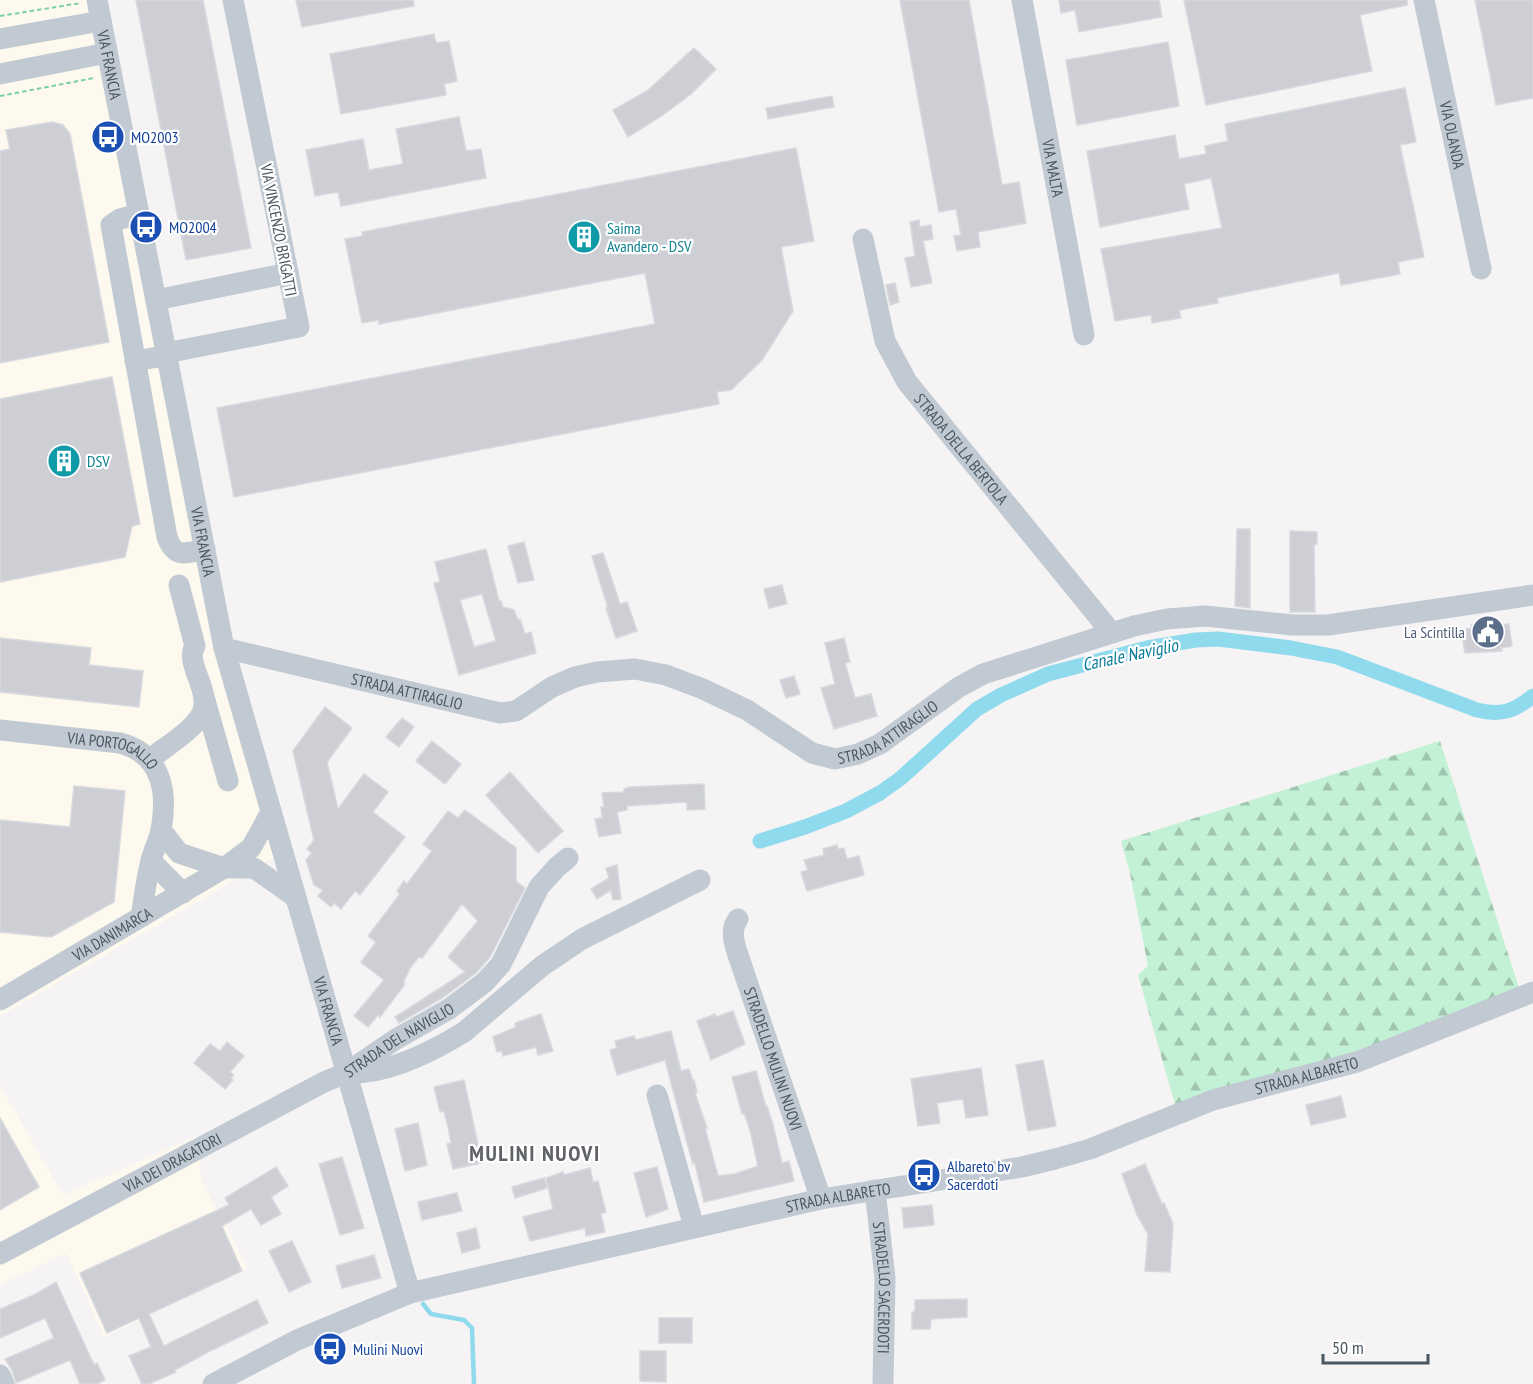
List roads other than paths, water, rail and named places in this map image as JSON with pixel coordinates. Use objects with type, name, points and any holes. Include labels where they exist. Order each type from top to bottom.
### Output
[{"type":"street","name":"VIA VINCENZO BRIGATTI","points":[[166,353],[299,327],[233,0]]},
{"type":"street","name":"VIA MALTA","points":[[1022,0],[1084,335]]},
{"type":"street","name":"VIA OLANDA","points":[[1424,0],[1481,268]]},
{"type":"street","name":"VIA FRANCIA","points":[[92,1],[101,21],[224,648],[346,1073]]},
{"type":"street","points":[[4,38],[101,21]]},
{"type":"street","points":[[4,38],[20,42],[24,52],[22,60],[7,72]]},
{"type":"street","points":[[7,72],[107,52]]},
{"type":"street","points":[[139,214],[120,219],[111,225],[170,544],[182,554],[205,549]]},
{"type":"street","name":"STRADA DELLA BERTOLA","points":[[863,239],[885,341],[907,382],[1111,632]]},
{"type":"street","points":[[156,300],[288,273]]},
{"type":"street","points":[[135,361],[158,357],[166,353]]},
{"type":"street","points":[[179,585],[195,646],[193,649],[194,662],[228,781]]},
{"type":"street","name":"STRADA ATTIRAGLIO","points":[[224,648],[500,713],[516,711],[552,687],[597,672],[618,669],[666,675],[703,689],[747,710],[812,753],[835,759],[858,754],[880,744],[959,687],[983,674],[1111,632],[1150,622],[1205,616],[1293,625],[1328,626],[1533,595]]},
{"type":"street","points":[[150,759],[193,725],[203,711],[204,697]]},
{"type":"street","name":"VIA PORTOGALLO","points":[[0,730],[120,743],[138,750],[150,759],[162,780],[161,830],[151,861],[141,917]]},
{"type":"street","name":"VIA DANIMARCA","points":[[0,1000],[224,868],[252,858],[271,812]]},
{"type":"street","points":[[161,830],[179,853],[183,893]]},
{"type":"street","points":[[281,847],[252,858],[295,897]]},
{"type":"street","points":[[179,853],[224,868]]},
{"type":"street","name":"STRADA DEL NAVIGLIO","points":[[410,1293],[346,1073],[388,1044],[449,1009],[485,982],[501,964],[539,887],[568,858]]},
{"type":"street","points":[[151,861],[183,893]]},
{"type":"street","points":[[346,1073],[364,1074],[378,1070],[454,1038],[542,966],[575,944],[700,880]]},
{"type":"street","name":"STRADELLO MULINI NUOVI","points":[[738,919],[733,927],[736,949],[821,1199]]},
{"type":"street","name":"STRADA ALBARETO","points":[[213,1384],[297,1341],[410,1293],[821,1199],[1022,1167],[1090,1149],[1213,1100],[1357,1062],[1533,992]]},
{"type":"street","name":"VIA DEI DRAGATORI","points":[[0,1254],[324,1082],[346,1073]]},
{"type":"street","points":[[657,1095],[694,1227]]},
{"type":"street","name":"STRADELLO SACERDOTI","points":[[875,1190],[885,1278],[883,1384]]},
{"type":"street","points":[[0,1375],[4,1384]]},
{"type":"waterway","name":"Canale Naviglio","points":[[760,841],[846,811],[880,793],[901,778],[977,709],[1001,695],[1048,674],[1147,648],[1218,639],[1291,648],[1337,657],[1486,712],[1514,709],[1533,696]]},
{"type":"waterway","points":[[423,1304],[431,1314],[464,1320],[472,1328],[474,1384]]},
{"type":"place","name":"MO2003","points":[[108,137]]},
{"type":"place","name":"MO2004","points":[[146,227]]},
{"type":"place","name":"Saima Avandero - DSV","points":[[584,237]]},
{"type":"place","name":"DSV","points":[[64,461]]},
{"type":"place","name":"La Scintilla","points":[[1488,632]]},
{"type":"place","name":"Albareto bv Sacerdoti","points":[[924,1175]]},
{"type":"place","name":"Mulini Nuovi","points":[[330,1349]]},
{"type":"district","name":"MULINI NUOVI","points":[[535,1153]]}]
